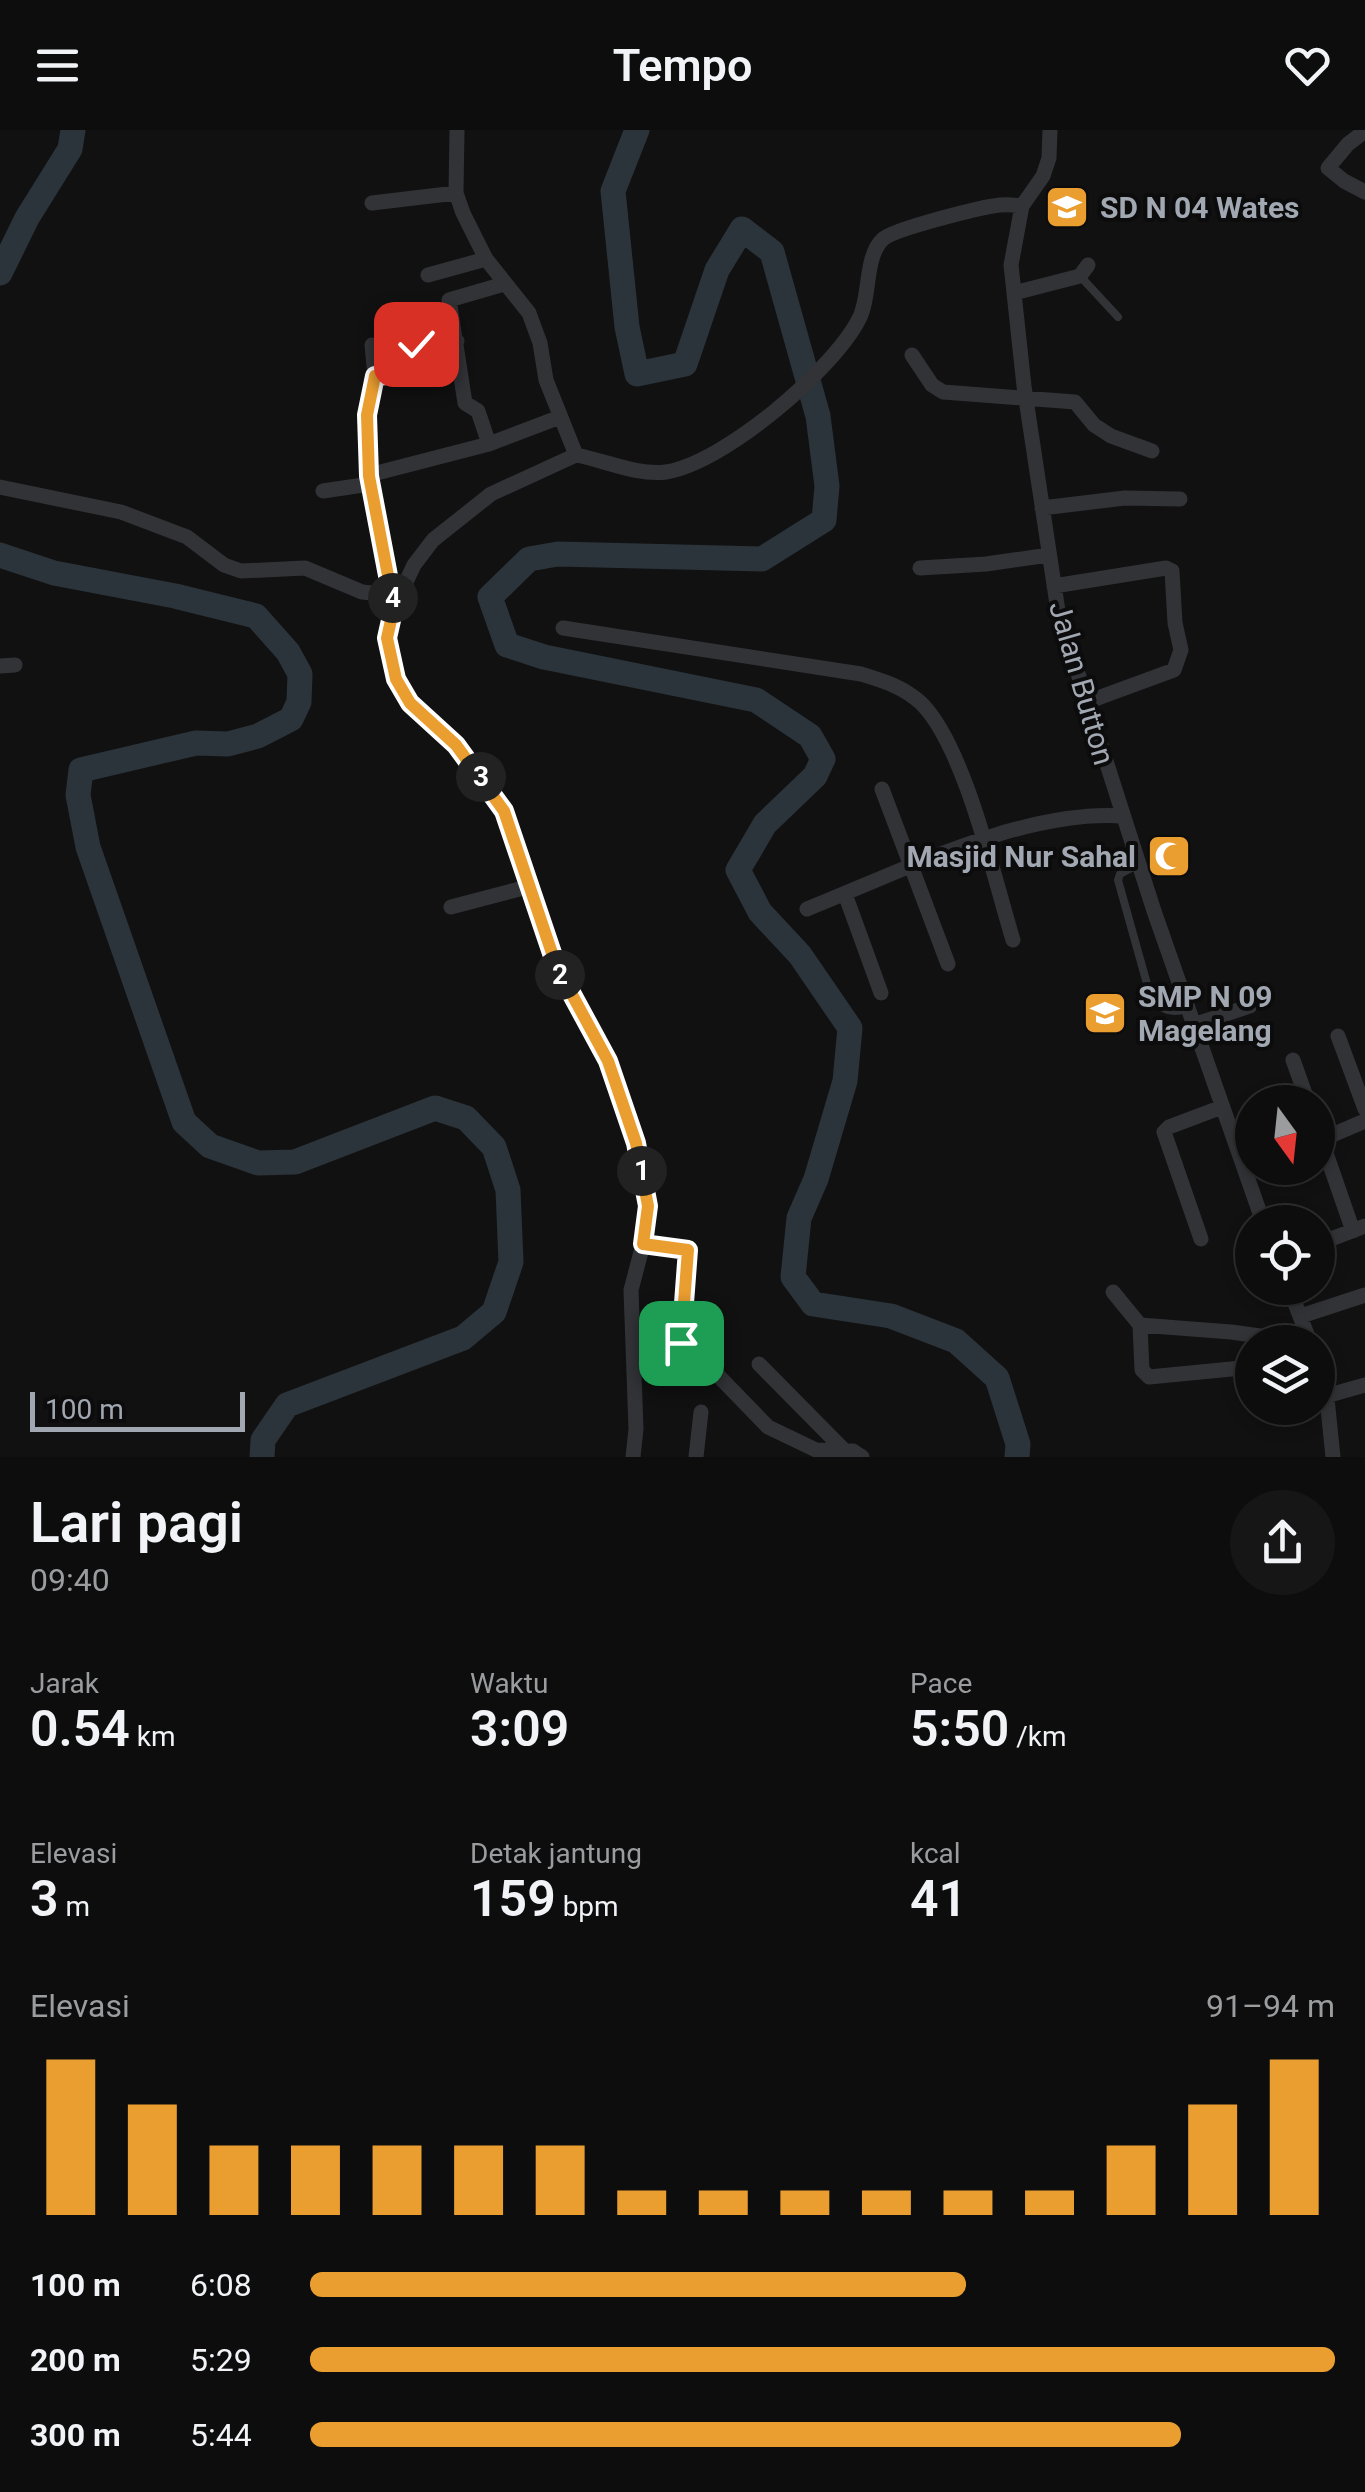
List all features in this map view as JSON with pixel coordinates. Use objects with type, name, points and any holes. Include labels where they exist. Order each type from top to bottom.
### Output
[{"type":"street","points":[[457,130],[456,193],[486,259],[529,313],[540,343],[546,380],[576,454]]},
{"type":"street","name":"Jalan Button","points":[[1050,130],[1051,146],[1043,176],[1022,206],[1011,265],[1026,400],[1058,612],[1138,864],[1235,1136]]},
{"type":"street","points":[[1365,131],[1328,168],[1365,192]]},
{"type":"street","points":[[372,203],[456,193]]},
{"type":"street","points":[[393,601],[432,540],[491,494],[576,454],[637,470],[663,472],[682,468],[737,438],[780,408],[828,363],[862,314],[876,248],[891,234],[976,209],[1004,204],[1022,206]]},
{"type":"street","points":[[428,274],[486,259]]},
{"type":"street","points":[[1014,292],[1084,271]]},
{"type":"street","points":[[489,444],[478,411],[464,402],[458,340],[449,300],[504,284]]},
{"type":"street","points":[[375,376],[412,373],[415,344],[458,340]]},
{"type":"street","points":[[372,345],[375,376],[367,415],[370,480],[393,601],[387,638],[396,679],[410,703],[456,745],[504,811],[556,965],[608,1061],[636,1143],[648,1206],[632,1290],[636,1428],[633,1457]]},
{"type":"street","points":[[912,355],[932,386],[943,392],[1074,402],[1094,425],[1111,436],[1152,451]]},
{"type":"street","points":[[323,491],[489,444],[560,417]]},
{"type":"street","points":[[0,487],[121,512],[187,537],[224,565],[241,570],[305,568],[393,601]]},
{"type":"street","points":[[1042,508],[1125,498],[1180,498]]},
{"type":"street","points":[[920,568],[1049,556]]},
{"type":"street","points":[[1054,586],[1166,568],[1172,571],[1181,650],[1174,670],[1087,702]]},
{"type":"street","points":[[563,628],[861,674],[900,686],[945,733],[984,841],[1013,940]]},
{"type":"street","points":[[882,789],[948,964]]},
{"type":"street","points":[[1091,814],[1114,792]]},
{"type":"street","points":[[807,909],[1032,825],[1091,814],[1123,816]]},
{"type":"street","points":[[451,907],[531,886]]},
{"type":"street","points":[[845,894],[881,993]]},
{"type":"street","points":[[1190,1017],[1250,1006]]},
{"type":"street","points":[[1338,1036],[1365,1110]]},
{"type":"street","points":[[1293,1060],[1302,1085]]},
{"type":"street","points":[[1201,1239],[1164,1132],[1222,1107]]},
{"type":"street","points":[[1335,1131],[1365,1121]]},
{"type":"street","points":[[1335,1173],[1359,1228],[1335,1237]]},
{"type":"street","points":[[643,1244],[688,1250],[681,1343],[688,1352],[704,1361],[768,1427],[816,1450],[844,1449]]},
{"type":"street","points":[[1113,1292],[1140,1326],[1142,1370],[1149,1378],[1235,1369]]},
{"type":"street","points":[[1301,1316],[1365,1295]]},
{"type":"street","points":[[1296,1305],[1303,1325]]},
{"type":"street","points":[[1140,1326],[1235,1333]]},
{"type":"street","points":[[760,1364],[844,1449],[862,1457]]},
{"type":"street","points":[[1335,1393],[1365,1385]]},
{"type":"street","points":[[696,1457],[701,1412]]},
{"type":"street","points":[[1329,1425],[1333,1457]]},
{"type":"lane","points":[[1084,271],[1118,317]]},
{"type":"lane","points":[[1138,864],[1120,874],[1118,880],[1149,991],[1157,1005],[1167,1012],[1190,1017]]},
{"type":"waterway","points":[[0,273],[27,218],[70,149],[73,130]]},
{"type":"waterway","points":[[637,130],[613,191],[627,327],[637,374],[685,364],[717,270],[742,229],[772,252],[818,416],[827,486],[824,520],[762,559],[558,554],[529,559],[490,597],[507,645],[544,657],[756,700],[810,736],[823,759],[815,776],[765,824],[738,870],[760,912],[800,955],[850,1028],[845,1081],[816,1179],[799,1218],[793,1277],[813,1304],[891,1316],[956,1341],[997,1378],[1018,1444],[1017,1457]]},
{"type":"waterway","points":[[0,555],[54,573],[256,616],[288,652],[300,674],[299,702],[291,719],[258,736],[228,744],[196,743],[81,770],[78,795],[88,847],[184,1122],[210,1146],[258,1163],[295,1162],[435,1108],[466,1118],[494,1147],[508,1190],[511,1262],[494,1312],[463,1338],[287,1405],[263,1440],[262,1457]]},
{"type":"place","name":"SD N 04 Wates","points":[[1067,207]]},
{"type":"place","name":"Masjid Nur Sahal","points":[[1169,856]]},
{"type":"place","name":"SMP N 09 Magelang","points":[[1105,1013]]},
{"type":"route","points":[[416,344],[414,372],[375,376],[367,415],[370,484],[394,607],[387,638],[389,656],[410,703],[456,745],[504,811],[556,965],[608,1061],[636,1143],[648,1206],[643,1244],[688,1250],[681,1343]]}]
